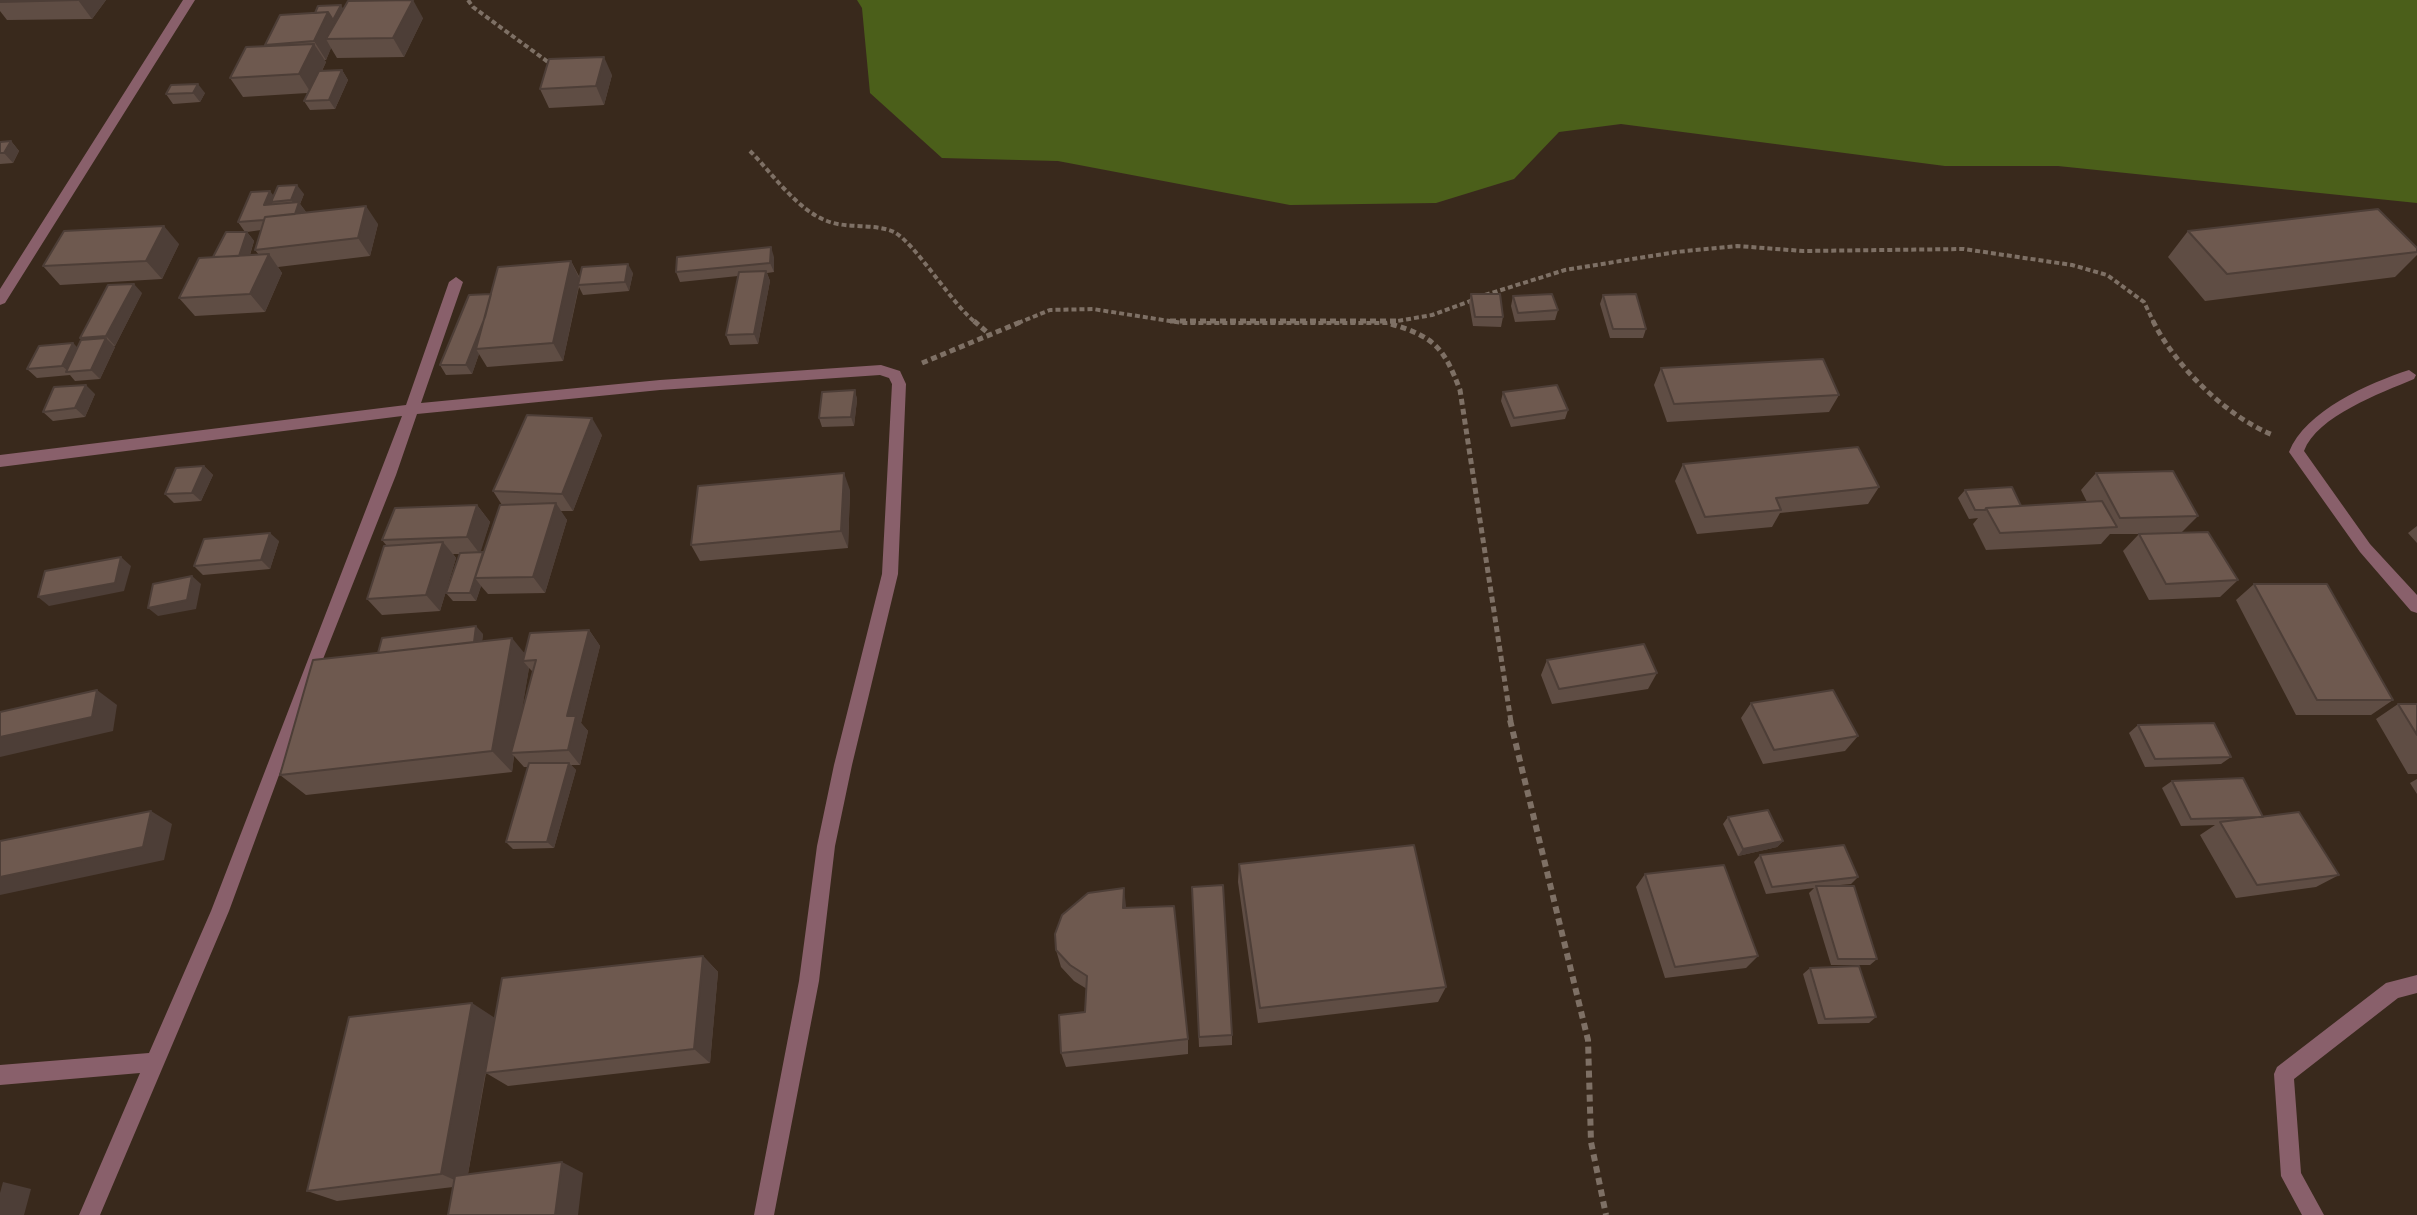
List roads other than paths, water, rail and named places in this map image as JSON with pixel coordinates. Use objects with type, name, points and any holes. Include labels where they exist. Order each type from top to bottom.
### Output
[{"type":"street","points":[[0,300],[189,0]]},
{"type":"street","points":[[89,1215],[220,911],[296,707],[389,475],[456,282]]},
{"type":"street","points":[[0,461],[411,409],[743,376],[888,371],[895,375],[899,384],[890,574],[826,846],[809,981],[764,1215]]},
{"type":"street","points":[[2409,375],[2335,412],[2306,432],[2297,444],[2296,452],[2365,548],[2417,606]]},
{"type":"street","points":[[2314,1215],[2291,1176],[2284,1074],[2393,990],[2417,984]]},
{"type":"street","points":[[0,1075],[155,1062]]}]
